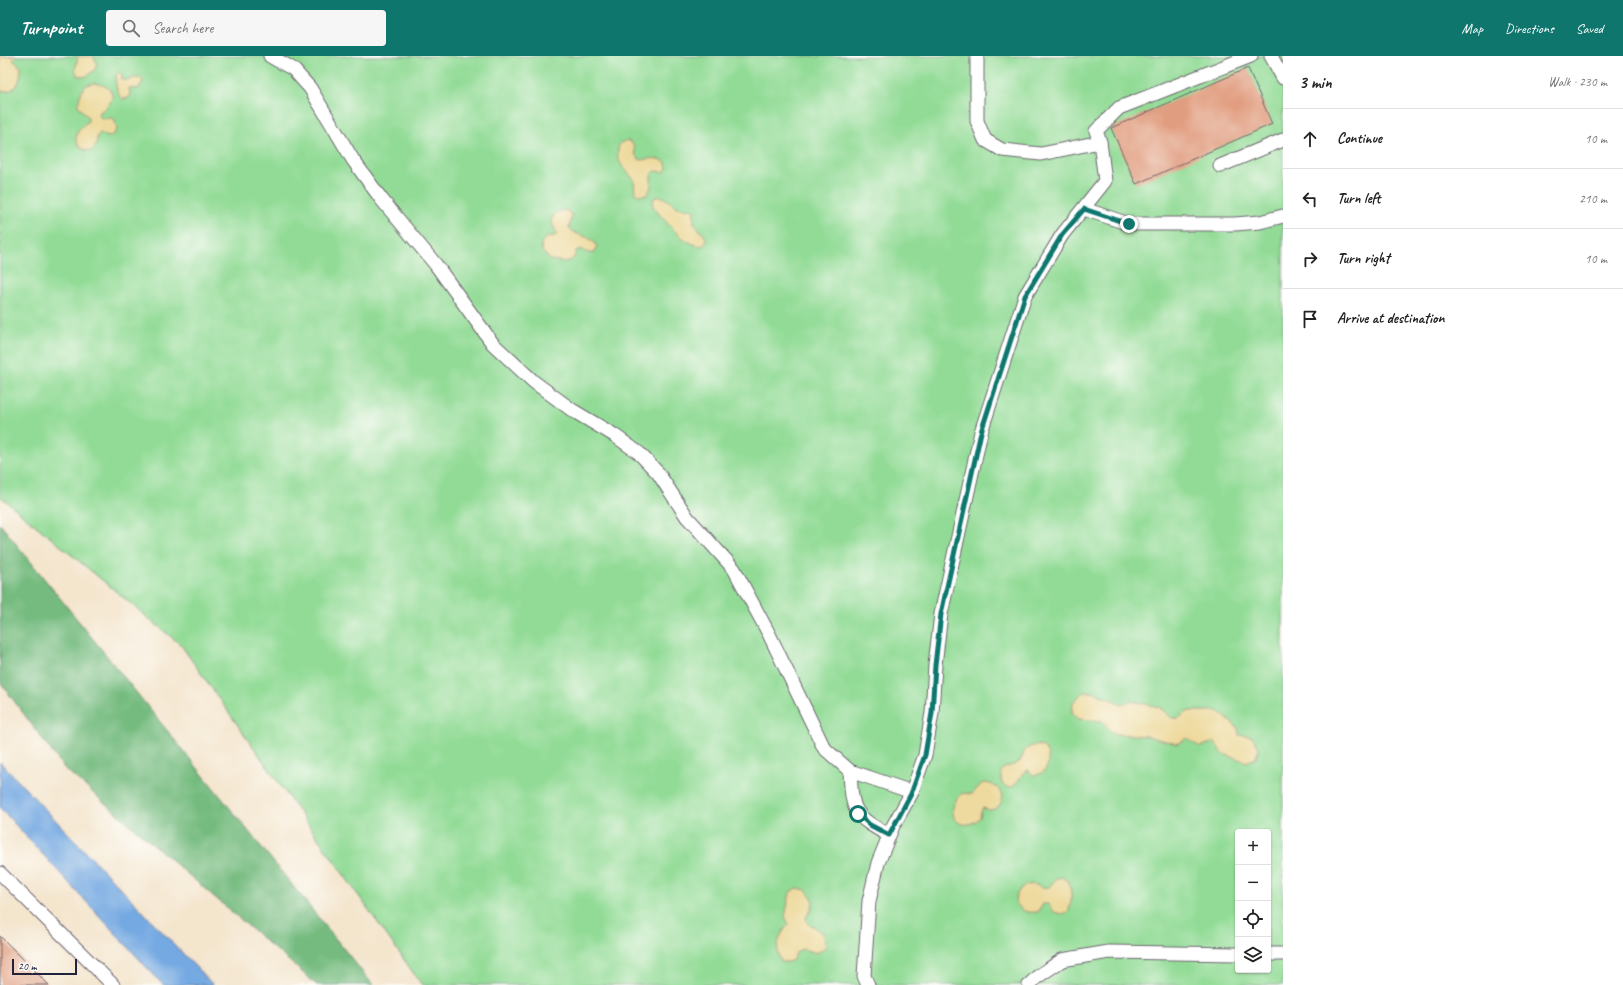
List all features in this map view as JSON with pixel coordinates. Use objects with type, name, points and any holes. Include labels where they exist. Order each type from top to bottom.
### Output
[{"type":"lane","points":[[270,56],[293,69],[310,88],[353,160],[382,200],[436,265],[493,344],[534,382],[572,410],[639,452],[658,473],[687,517],[734,569],[769,634],[824,748],[850,771],[912,792]]},
{"type":"lane","points":[[977,56],[977,121],[984,140],[1002,150],[1041,154],[1100,142]]},
{"type":"lane","points":[[868,985],[864,976],[869,901],[878,863],[889,835],[912,792],[925,755],[932,713],[935,665],[941,614],[981,432],[1025,296],[1062,235],[1105,181],[1100,142],[1096,131],[1119,108],[1251,56]]},
{"type":"lane","points":[[1271,56],[1283,78]]},
{"type":"lane","points":[[1220,166],[1283,140]]},
{"type":"lane","points":[[1084,209],[1129,224],[1234,224],[1260,222],[1283,216]]},
{"type":"lane","points":[[850,771],[851,799],[858,814],[870,825],[889,835]]},
{"type":"lane","points":[[0,873],[113,985]]},
{"type":"lane","points":[[1029,985],[1037,977],[1062,960],[1109,952],[1235,954]]},
{"type":"lane","points":[[1271,954],[1283,954]]},
{"type":"green space","points":[[0,56],[1283,56],[1283,985],[422,985],[181,645],[0,496]]},
{"type":"green space","points":[[0,524],[373,985],[317,985],[64,768],[0,682]]},
{"type":"sand","points":[[0,56],[17,56],[13,60],[21,67],[17,85],[6,91],[0,91]]},
{"type":"sand","points":[[78,56],[93,56],[97,63],[95,70],[85,77],[78,76],[75,70]]},
{"type":"sand","points":[[119,72],[122,75],[122,80],[140,78],[143,81],[140,87],[136,89],[129,88],[129,98],[123,99],[117,91],[116,75]]},
{"type":"sand","points":[[94,83],[107,87],[112,94],[112,99],[106,108],[100,112],[99,116],[102,119],[114,119],[117,128],[114,134],[108,137],[100,133],[97,136],[97,143],[92,151],[88,151],[78,145],[76,141],[79,130],[88,121],[88,117],[78,106],[84,88]]},
{"type":"sand","points":[[628,140],[634,145],[635,154],[640,160],[660,159],[666,163],[667,168],[664,172],[655,171],[651,175],[651,187],[647,195],[639,195],[635,193],[634,179],[618,159],[618,149],[620,143]]},
{"type":"sand","points":[[660,196],[680,208],[694,211],[694,223],[707,239],[705,244],[701,246],[687,241],[669,225],[654,208],[652,203],[654,198]]},
{"type":"sand","points":[[566,210],[572,215],[569,228],[572,231],[592,240],[597,247],[593,253],[588,253],[581,249],[576,251],[575,256],[570,261],[563,262],[550,260],[542,251],[541,243],[547,237],[557,234],[551,221],[556,213]]},
{"type":"sand","points":[[1084,692],[1094,692],[1122,704],[1132,701],[1159,707],[1172,718],[1178,718],[1189,711],[1218,711],[1238,728],[1239,735],[1251,736],[1259,747],[1256,758],[1247,762],[1223,754],[1214,742],[1200,747],[1187,738],[1177,744],[1147,736],[1113,734],[1102,721],[1079,719],[1072,714],[1073,702]]},
{"type":"sand","points":[[1037,745],[1044,747],[1048,756],[1048,765],[1046,769],[1043,772],[1033,775],[1028,770],[1022,774],[1012,787],[1002,784],[1002,770],[1020,761],[1024,752],[1029,747]]},
{"type":"sand","points":[[983,783],[995,786],[999,790],[1003,795],[1001,803],[996,809],[989,810],[983,808],[980,818],[972,823],[959,823],[955,819],[953,813],[953,806],[957,799],[963,793],[972,794]]},
{"type":"sand","points":[[1061,877],[1067,880],[1071,892],[1071,904],[1068,912],[1061,914],[1054,912],[1048,904],[1043,904],[1038,912],[1027,912],[1022,910],[1015,902],[1017,894],[1024,886],[1032,884],[1048,888],[1056,879]]},
{"type":"sand","points":[[796,888],[806,890],[813,899],[812,909],[806,917],[808,924],[822,932],[826,943],[825,948],[817,953],[802,949],[796,953],[793,960],[782,962],[779,958],[777,948],[778,942],[789,924],[785,917],[790,892]]},
{"type":"water","points":[[0,762],[213,985],[163,985],[0,808]]},
{"type":"building","points":[[1248,68],[1272,124],[1136,184],[1111,128]]},
{"type":"building","points":[[0,936],[49,985],[0,985]]},
{"type":"route","points":[[858,814],[870,825],[889,835],[911,794],[925,755],[932,713],[935,665],[941,614],[950,570],[981,432],[1025,296],[1062,235],[1084,209],[1129,224]]}]
